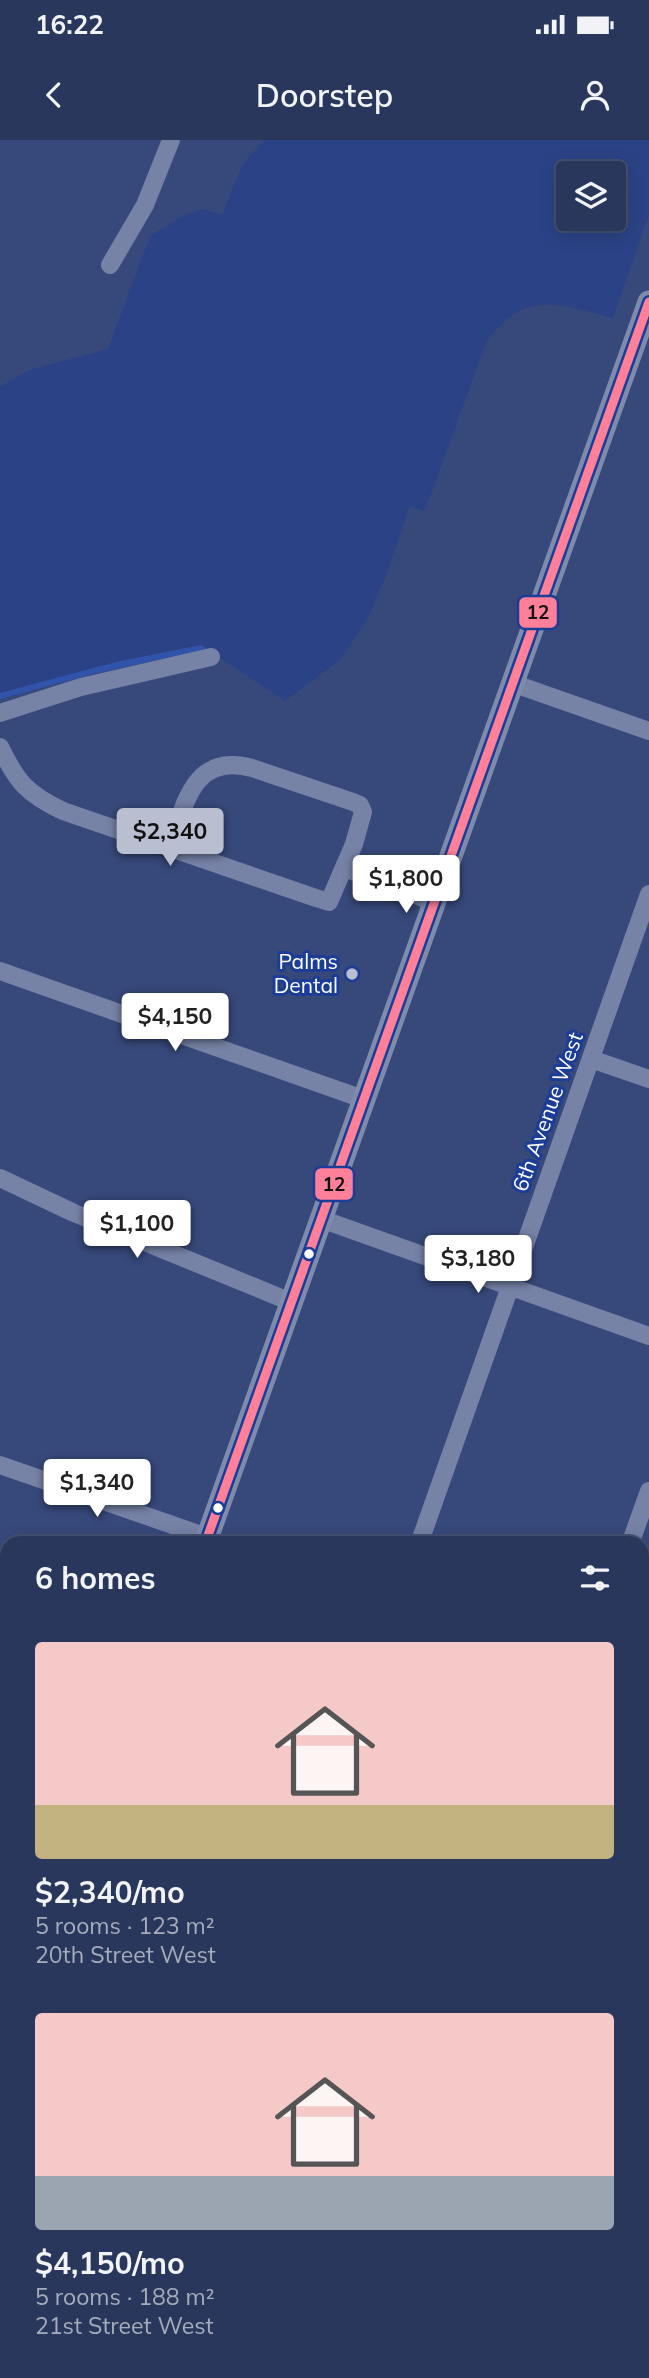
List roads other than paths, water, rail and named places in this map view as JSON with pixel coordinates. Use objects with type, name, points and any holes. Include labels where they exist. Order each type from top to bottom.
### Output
[{"type":"main road","points":[[207,1536],[649,302]]},
{"type":"street","points":[[110,265],[145,205],[171,140]]},
{"type":"street","points":[[0,713],[81,687],[211,657]]},
{"type":"street","points":[[512,683],[649,731]]},
{"type":"street","points":[[0,747],[13,773],[23,785],[63,811],[329,902],[345,868],[363,812],[359,805],[236,764],[215,768],[199,778],[193,786],[170,847]]},
{"type":"street","points":[[345,868],[434,902]]},
{"type":"street","name":"6th Avenue West","points":[[422,1536],[649,894]]},
{"type":"street","points":[[0,971],[363,1099]]},
{"type":"street","points":[[592,1059],[649,1079]]},
{"type":"street","points":[[0,1178],[74,1213],[291,1302]]},
{"type":"street","points":[[321,1219],[649,1336]]},
{"type":"street","points":[[0,1465],[195,1536]]},
{"type":"street","points":[[634,1536],[649,1491]]},
{"type":"place","name":"Palms Dental","points":[[352,974]]}]
